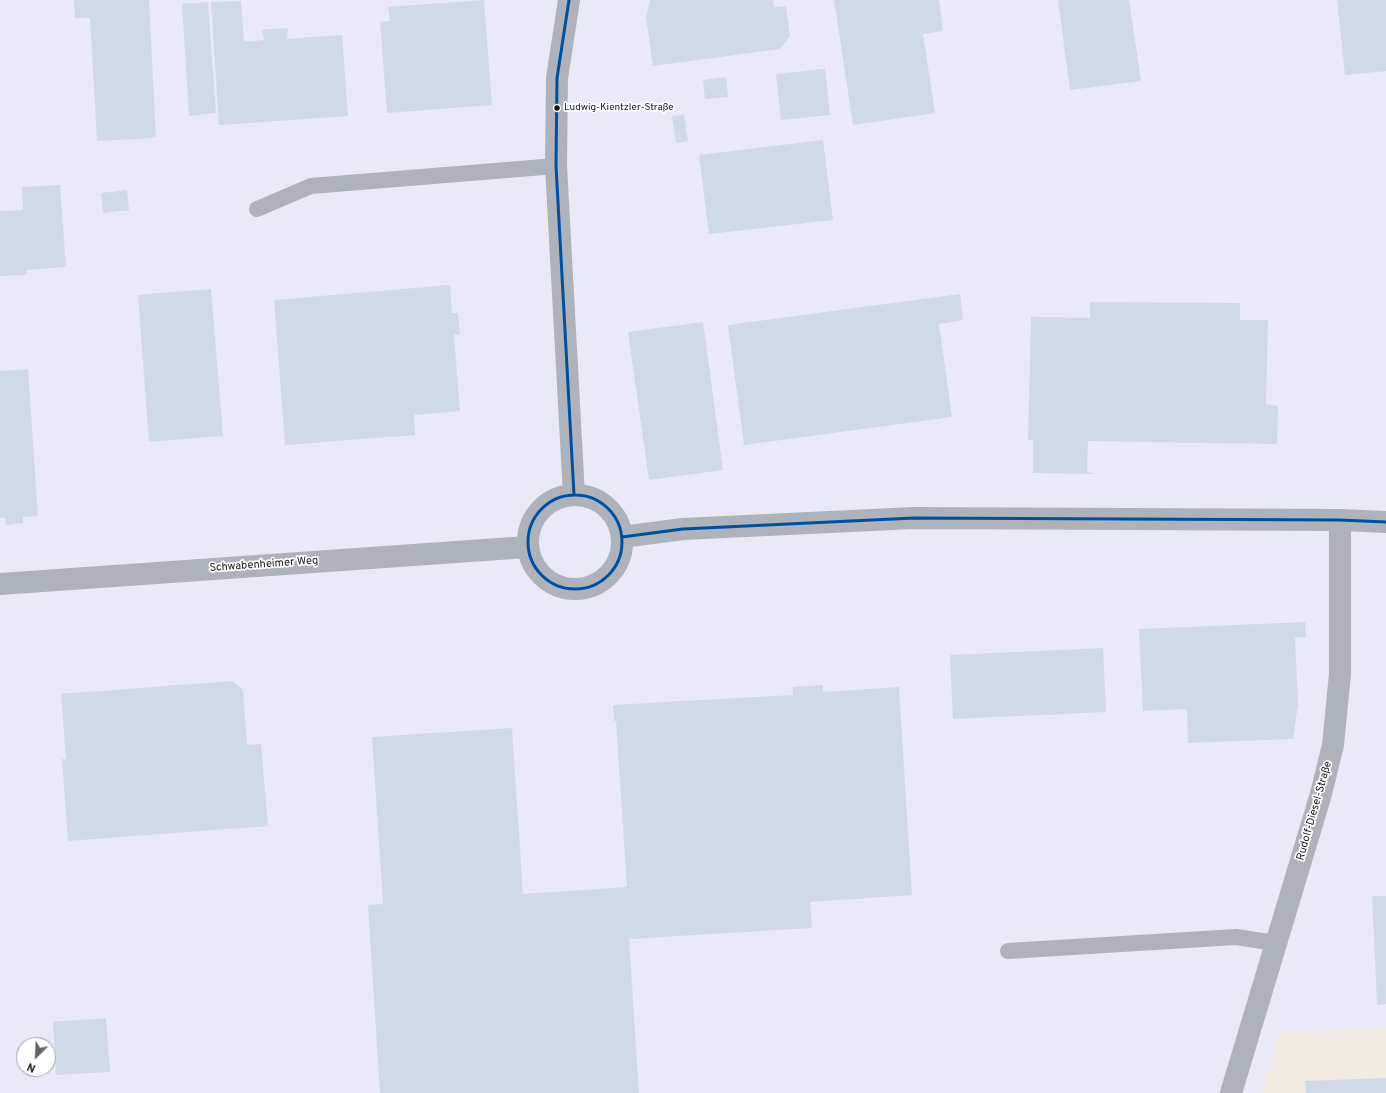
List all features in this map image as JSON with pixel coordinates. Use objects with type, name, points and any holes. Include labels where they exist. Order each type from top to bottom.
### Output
[{"type":"street","points":[[569,7],[557,78],[556,166],[574,495]]},
{"type":"street","points":[[574,495],[591,498],[606,507],[617,520],[622,536],[621,552],[616,566],[606,578],[594,586],[579,590],[564,589],[550,583],[539,574],[531,561],[527,547],[528,534],[532,521],[540,510],[549,502],[561,497],[574,495]]},
{"type":"street","points":[[622,536],[683,529],[914,518],[1340,520],[1386,522]]},
{"type":"street","name":"Rudolf-Diesel-Straße","points":[[1231,1093],[1321,794],[1333,745],[1340,674],[1340,520]]},
{"type":"street","name":"Schwabenheimer Weg","points":[[0,584],[527,547]]},
{"type":"lane","points":[[257,209],[311,186],[556,166]]},
{"type":"lane","points":[[1008,951],[1236,937],[1275,943]]},
{"type":"shaded area","points":[[0,0],[1386,0],[1386,1093],[0,1093]]},
{"type":"shaded area","points":[[1386,1028],[1386,1093],[1262,1093],[1279,1032]]},
{"type":"building","points":[[74,0],[149,0],[156,138],[97,141],[90,18],[75,18]]},
{"type":"building","points":[[484,0],[492,105],[387,113],[380,22],[390,21],[388,7]]},
{"type":"building","points":[[650,0],[773,0],[774,7],[786,6],[790,36],[780,49],[653,66],[646,17]]},
{"type":"building","points":[[834,0],[939,0],[943,31],[923,34],[935,113],[853,125]]},
{"type":"building","points":[[1058,0],[1129,0],[1141,81],[1070,90]]},
{"type":"building","points":[[1337,0],[1386,0],[1386,71],[1345,75]]},
{"type":"building","points":[[241,1],[244,42],[264,40],[262,30],[288,28],[287,39],[342,35],[348,116],[219,125],[211,2]]},
{"type":"building","points":[[208,2],[216,113],[189,116],[182,4]]},
{"type":"building","points":[[825,69],[830,115],[781,120],[776,74]]},
{"type":"building","points":[[726,77],[728,97],[705,99],[703,80]]},
{"type":"building","points":[[684,115],[688,141],[676,143],[672,116]]},
{"type":"building","points":[[823,140],[833,220],[709,234],[699,155]]},
{"type":"building","points":[[60,185],[66,267],[27,270],[26,275],[0,276],[0,211],[23,210],[22,187]]},
{"type":"building","points":[[127,190],[129,210],[103,213],[101,193]]},
{"type":"building","points":[[450,285],[452,313],[458,313],[460,334],[454,335],[460,411],[414,415],[415,435],[285,445],[274,300]]},
{"type":"building","points":[[211,289],[223,436],[149,442],[138,295]]},
{"type":"building","points":[[960,294],[963,320],[939,324],[952,417],[744,445],[728,325]]},
{"type":"building","points":[[1090,302],[1240,303],[1240,320],[1268,320],[1266,404],[1278,406],[1277,444],[1088,441],[1087,472],[1093,474],[1033,473],[1033,440],[1028,440],[1031,317],[1090,318]]},
{"type":"building","points":[[703,322],[723,470],[649,480],[628,332]]},
{"type":"building","points":[[28,369],[38,516],[23,517],[23,523],[6,525],[5,518],[0,518],[0,371]]},
{"type":"building","points":[[1305,622],[1306,637],[1295,638],[1298,704],[1293,739],[1188,743],[1187,709],[1143,711],[1139,629]]},
{"type":"building","points":[[1103,648],[1106,712],[953,719],[950,655]]},
{"type":"building","points":[[232,681],[243,690],[247,745],[261,744],[268,826],[68,841],[62,759],[66,759],[61,694]]},
{"type":"building","points":[[823,685],[823,692],[899,687],[912,895],[810,902],[812,928],[629,939],[639,1093],[380,1093],[368,905],[383,904],[372,737],[512,728],[523,894],[627,887],[616,721],[614,721],[613,705],[793,695],[793,687]]},
{"type":"building","points":[[1372,896],[1386,896],[1386,1004],[1377,1005]]},
{"type":"building","points":[[106,1018],[110,1072],[56,1075],[56,1037],[54,1037],[53,1022]]},
{"type":"building","points":[[1386,1078],[1386,1093],[1306,1093],[1305,1081]]},
{"type":"transit line","points":[[569,0],[557,78],[556,166],[574,495]]},
{"type":"transit line","points":[[575,495],[593,498],[608,509],[619,524],[622,542],[619,560],[608,575],[593,586],[575,589],[557,586],[542,575],[531,560],[528,542],[531,524],[542,509],[557,498],[575,495]]},
{"type":"transit line","points":[[622,537],[683,529],[914,518],[1340,520],[1386,522]]},
{"type":"place","name":"Ludwig-Kientzler-Straße","points":[[557,108]]}]
